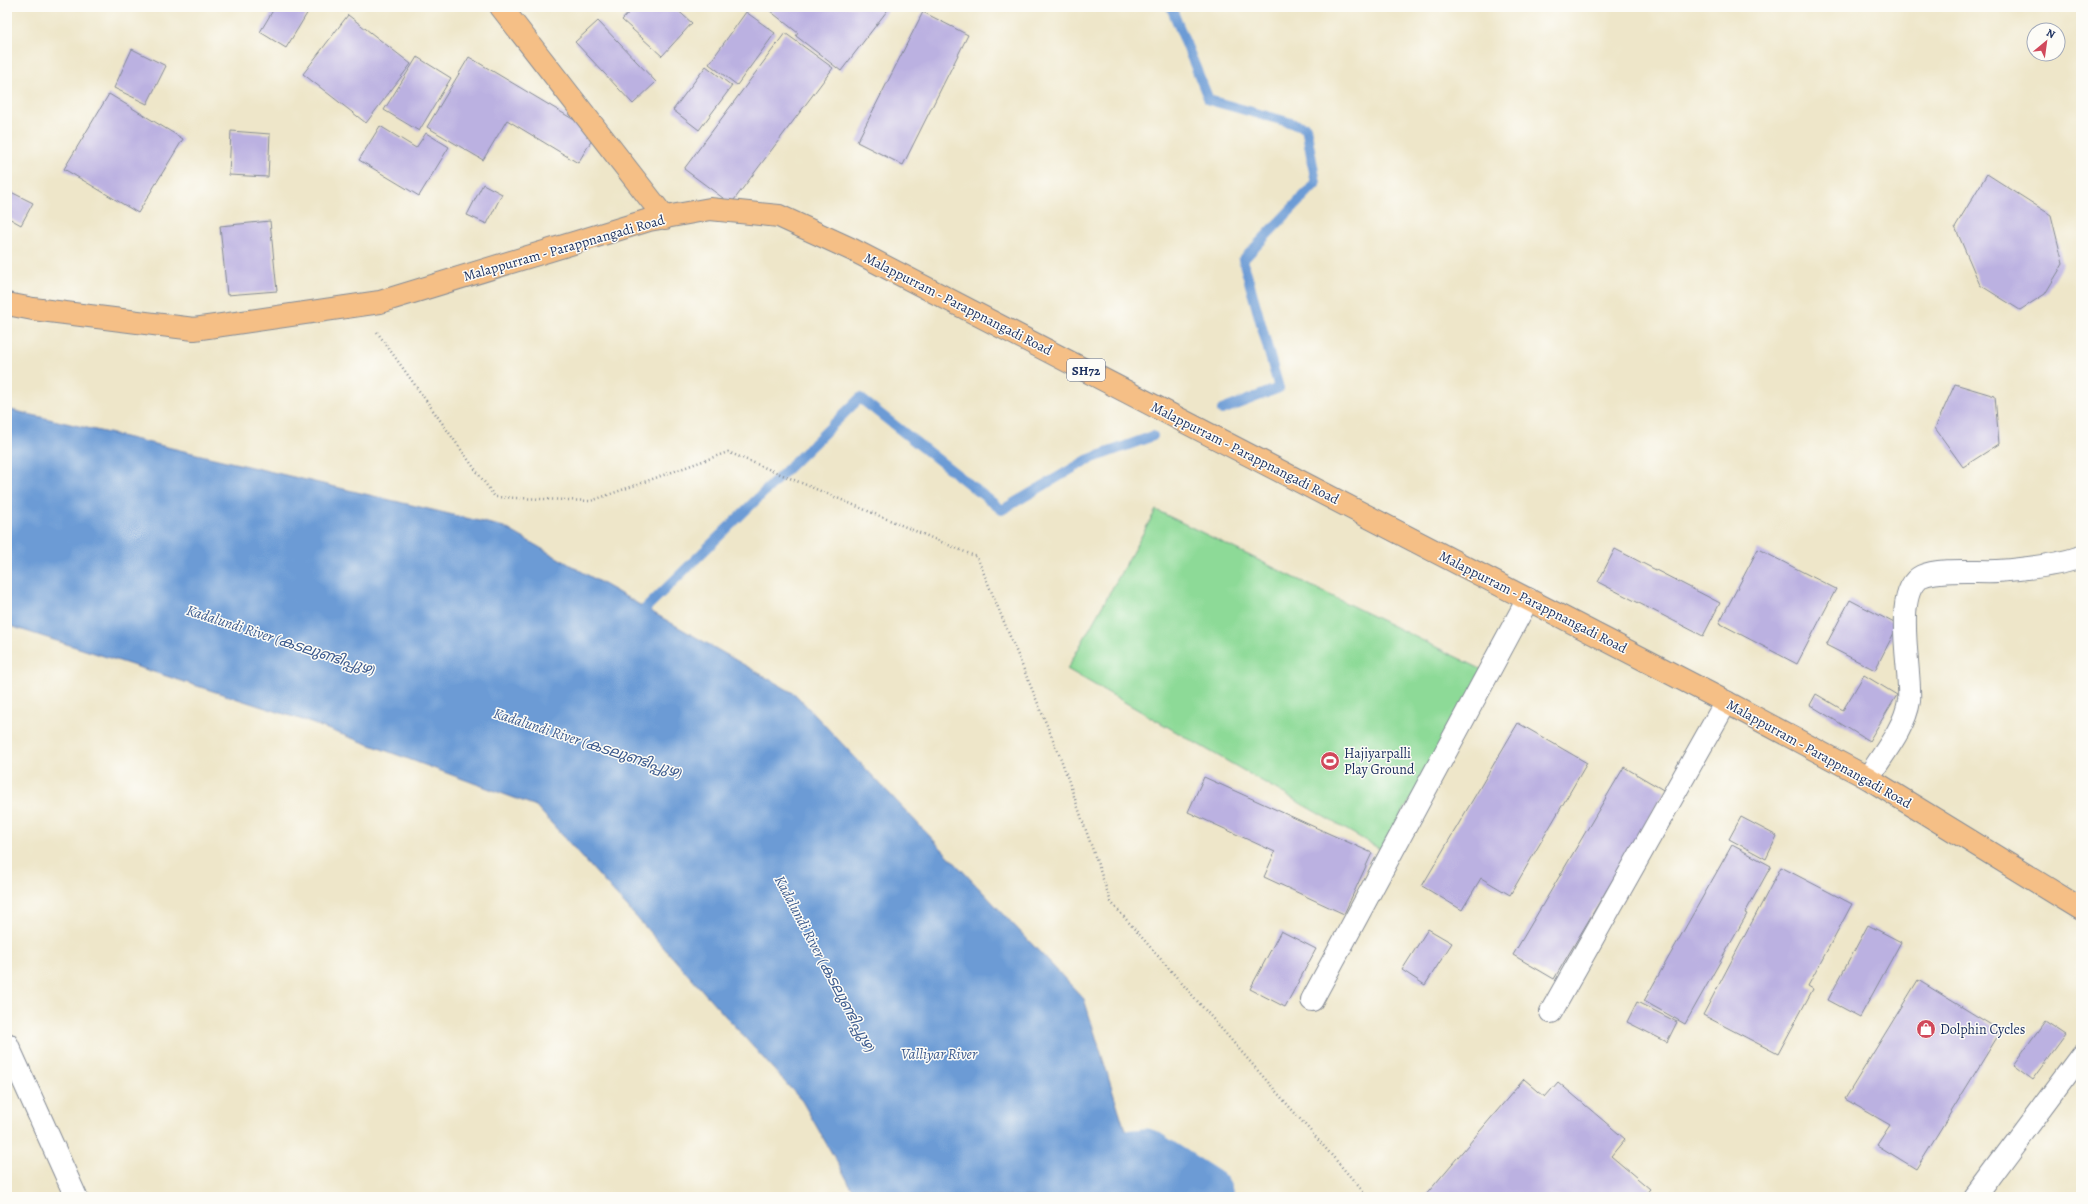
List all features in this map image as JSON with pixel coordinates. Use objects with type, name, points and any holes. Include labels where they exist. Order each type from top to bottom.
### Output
[{"type":"main road","points":[[501,7],[665,218]]},
{"type":"main road","name":"Malappurram - Parappnangadi Road","points":[[7,304],[33,309],[194,329],[380,302],[649,220],[710,209],[779,216],[853,250],[1726,702],[1868,778],[2081,909]]},
{"type":"street","points":[[1868,778],[1905,716],[1909,701],[1909,669],[1904,614],[1910,587],[1921,576],[1935,573],[1998,571],[2069,561],[2081,557]]},
{"type":"street","points":[[1312,1000],[1528,599]]},
{"type":"street","points":[[1551,1012],[1726,702]]},
{"type":"street","points":[[7,1044],[76,1197]]},
{"type":"street","points":[[1975,1197],[2081,1055]]},
{"type":"path","points":[[358,305],[495,497],[591,501],[728,452],[977,557],[1061,759],[1111,902],[1368,1197]]},
{"type":"green space","name":"Hajiyarpalli Play Ground","points":[[1156,510],[1489,673],[1380,849],[1067,669]]},
{"type":"water","name":"Valliyar River","points":[[7,409],[504,527],[795,694],[1084,999],[1146,1197],[857,1197],[802,1101],[536,806],[300,719],[7,625]]},
{"type":"building","points":[[275,7],[311,7],[286,48],[260,32]]},
{"type":"building","points":[[634,7],[674,7],[692,23],[662,56],[622,20]]},
{"type":"building","points":[[765,7],[890,7],[841,71],[796,36],[798,33]]},
{"type":"building","points":[[746,12],[775,33],[737,85],[709,64]]},
{"type":"building","points":[[923,12],[968,35],[903,165],[857,142]]},
{"type":"building","points":[[348,15],[411,64],[366,123],[303,74]]},
{"type":"building","points":[[598,21],[656,82],[633,104],[575,42]]},
{"type":"building","points":[[785,33],[833,68],[731,204],[684,169]]},
{"type":"building","points":[[132,49],[166,66],[147,104],[114,88]]},
{"type":"building","points":[[417,57],[451,78],[419,131],[384,110]]},
{"type":"building","points":[[469,57],[596,133],[578,163],[507,120],[483,160],[427,127]]},
{"type":"building","points":[[706,66],[732,86],[699,130],[673,110]]},
{"type":"building","points":[[109,94],[183,139],[138,213],[64,169]]},
{"type":"building","points":[[380,126],[416,148],[426,133],[449,147],[419,196],[359,160]]},
{"type":"building","points":[[231,131],[270,134],[268,177],[229,175]]},
{"type":"building","points":[[1987,174],[2051,215],[2063,264],[2045,294],[2020,310],[1980,285],[1955,227]]},
{"type":"building","points":[[483,184],[502,194],[487,224],[467,215]]},
{"type":"building","points":[[7,190],[33,203],[21,225],[7,217]]},
{"type":"building","points":[[270,221],[277,291],[227,295],[220,226]]},
{"type":"building","points":[[1955,384],[1995,396],[1999,444],[1963,467],[1935,428]]},
{"type":"building","points":[[1615,549],[1720,603],[1703,636],[1598,582]]},
{"type":"building","points":[[1758,549],[1836,589],[1797,664],[1719,623]]},
{"type":"building","points":[[1850,600],[1898,625],[1875,670],[1826,645]]},
{"type":"building","points":[[1864,675],[1897,695],[1869,741],[1810,705],[1816,694],[1843,710]]},
{"type":"building","points":[[1518,723],[1587,763],[1510,895],[1481,878],[1462,910],[1422,886]]},
{"type":"building","points":[[1624,767],[1665,791],[1554,979],[1513,955]]},
{"type":"building","points":[[1204,777],[1372,853],[1344,914],[1264,877],[1275,852],[1188,812]]},
{"type":"building","points":[[1741,817],[1777,836],[1766,859],[1729,839]]},
{"type":"building","points":[[1732,845],[1771,866],[1745,913],[1747,914],[1685,1024],[1644,1001]]},
{"type":"building","points":[[1781,867],[1852,904],[1808,986],[1813,989],[1778,1054],[1703,1015]]},
{"type":"building","points":[[1868,925],[1901,942],[1860,1017],[1828,1000]]},
{"type":"building","points":[[1428,929],[1452,943],[1425,985],[1402,970]]},
{"type":"building","points":[[1281,931],[1316,949],[1285,1007],[1250,989]]},
{"type":"building","points":[[1918,980],[2001,1031],[1916,1169],[1877,1145],[1890,1125],[1845,1099]]},
{"type":"building","points":[[1637,1002],[1677,1022],[1667,1042],[1627,1022]]},
{"type":"building","points":[[2045,1021],[2066,1035],[2033,1080],[2013,1065]]},
{"type":"building","points":[[1524,1079],[1545,1097],[1558,1082],[1625,1139],[1611,1156],[1650,1189],[1643,1197],[1424,1197]]},
{"type":"waterway","points":[[1171,7],[1209,100],[1306,127],[1316,183],[1243,260],[1279,388],[1222,410]]},
{"type":"waterway","points":[[641,620],[645,609],[860,398],[1002,510],[1087,460],[1153,436]]},
{"type":"waterway","points":[[1050,1170],[1144,1159],[1203,1197]]},
{"type":"place","name":"Hajiyarpalli Play Ground","points":[[1330,761]]},
{"type":"place","name":"Dolphin Cycles","points":[[1926,1029]]},
{"type":"water label","name":"Kadalundi River (കടലുണ്ടിപ്പുഴ)","points":[[281,640]]},
{"type":"water label","name":"Kadalundi River (കടലുണ്ടിപ്പുഴ)","points":[[588,743]]},
{"type":"water label","name":"Kadalundi River (കടലുണ്ടിപ്പുഴ)","points":[[825,964]]}]
